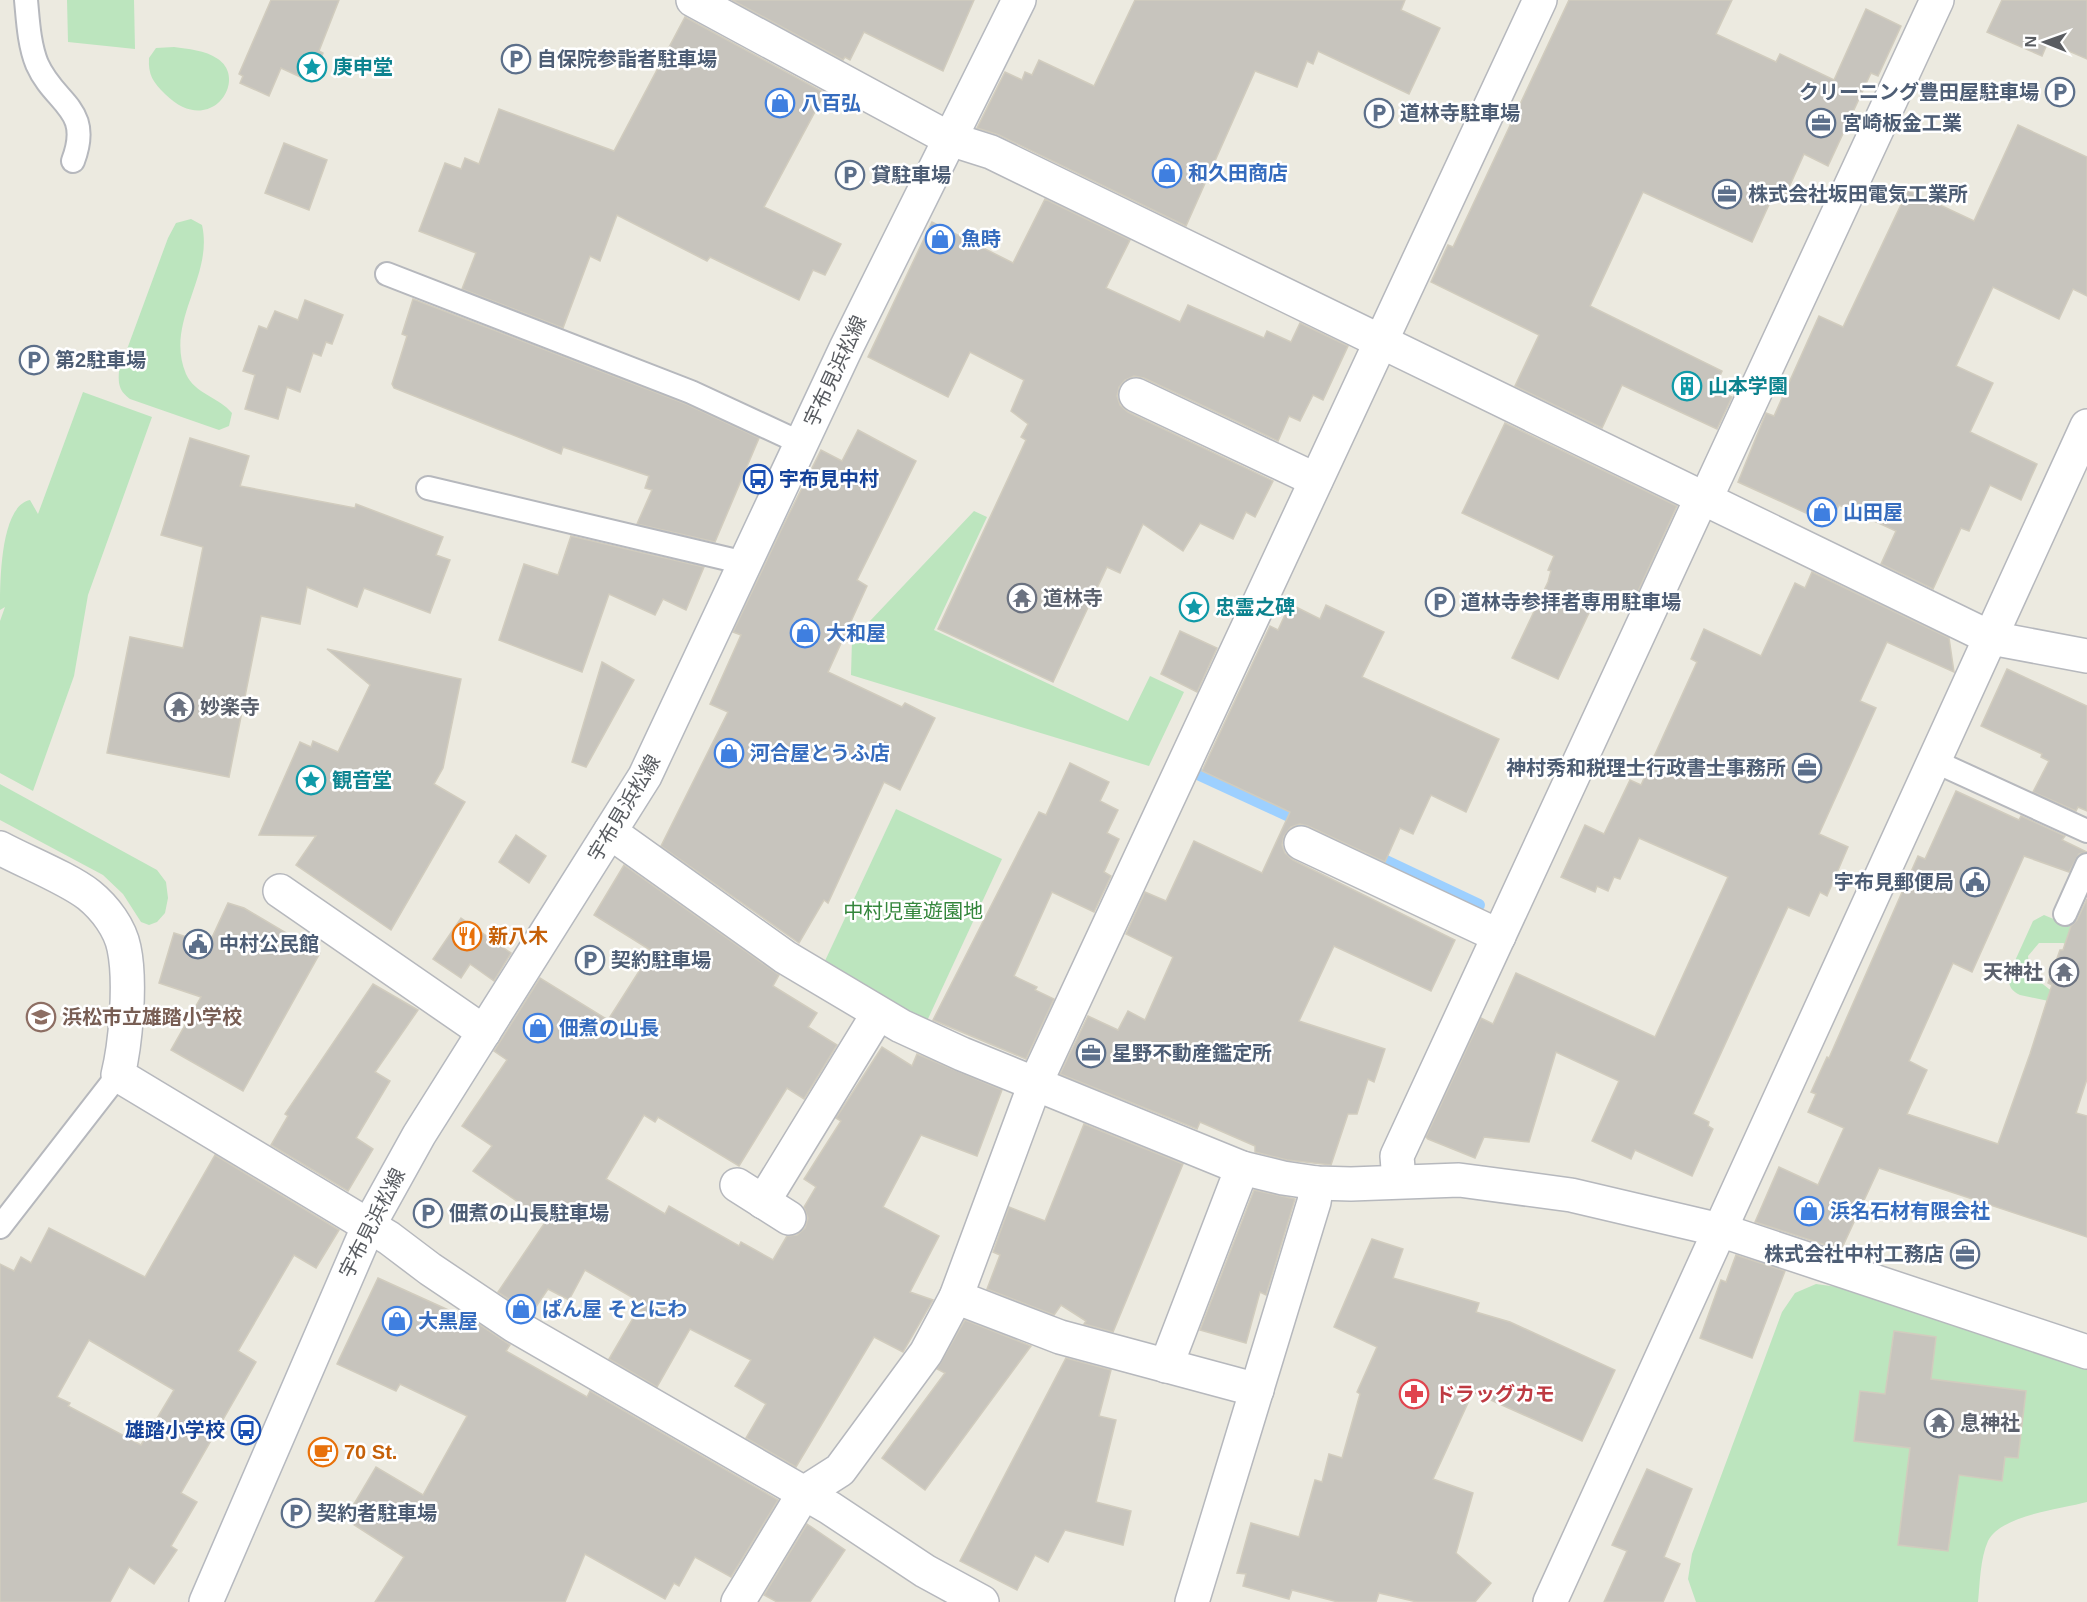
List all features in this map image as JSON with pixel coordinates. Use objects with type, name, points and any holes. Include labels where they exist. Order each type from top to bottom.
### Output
[{"type":"street","name":"宇布見浜松線","points":[[206,1602],[369,1226],[419,1135],[610,832],[663,742],[801,442],[1019,0]]},
{"type":"street","points":[[738,1602],[804,1493],[840,1470],[926,1353],[956,1297],[1035,1084],[1540,0]]},
{"type":"street","points":[[1399,1181],[1397,1156],[1936,0]]},
{"type":"street","points":[[705,3],[950,139],[991,152],[1991,638],[2087,656]]},
{"type":"street","points":[[1136,395],[1316,480]]},
{"type":"street","points":[[1550,1602],[2087,426]]},
{"type":"street","points":[[610,832],[785,957],[878,1014],[962,1054],[1242,1168],[1317,1183],[1459,1180],[1571,1195],[1720,1230],[2087,1352]]},
{"type":"street","points":[[1301,843],[1499,936]]},
{"type":"street","points":[[0,848],[88,895],[111,918],[124,947],[126,979],[124,1051],[118,1075],[369,1226],[515,1326],[804,1493],[925,1571],[982,1602]]},
{"type":"street","points":[[280,891],[484,1032]]},
{"type":"street","points":[[763,1202],[878,1014]]},
{"type":"street","points":[[1166,1366],[1242,1168]]},
{"type":"street","points":[[1192,1602],[1314,1202],[1317,1183]]},
{"type":"street","points":[[956,1297],[1060,1337],[1257,1390]]},
{"type":"lane","points":[[26,0],[31,42],[37,64],[73,113],[80,130],[73,161]]},
{"type":"lane","points":[[387,274],[691,392],[801,442]]},
{"type":"lane","points":[[428,488],[746,563]]},
{"type":"lane","points":[[1934,761],[2087,831]]},
{"type":"lane","points":[[2064,914],[2087,865]]},
{"type":"lane","points":[[0,1227],[118,1075]]},
{"type":"green space","points":[[67,0],[134,0],[135,49],[68,42]]},
{"type":"green space","points":[[174,47],[208,54],[218,59],[226,68],[229,80],[227,91],[220,101],[210,108],[197,110],[181,106],[157,86],[150,74],[149,58],[156,48]]},
{"type":"green space","points":[[191,219],[202,225],[204,244],[181,336],[181,355],[190,381],[232,413],[229,426],[219,430],[130,399],[121,390],[119,383],[119,371],[168,238],[176,223]]},
{"type":"green space","points":[[83,392],[152,417],[88,595],[74,676],[33,791],[0,773],[0,621],[5,607],[0,610],[0,598],[4,547],[7,530],[20,505],[30,500],[38,514]]},
{"type":"green space","points":[[974,511],[987,517],[934,630],[1128,721],[1150,676],[1184,692],[1149,766],[851,675],[852,640]]},
{"type":"green space","points":[[0,784],[157,870],[166,882],[168,898],[165,913],[157,922],[149,925],[141,922],[123,894],[103,875],[0,820]]},
{"type":"green space","name":"中村児童遊園地","points":[[896,809],[1002,859],[927,1021],[824,963]]},
{"type":"green space","points":[[2044,915],[2087,933],[2087,952],[2063,943],[2039,943],[2028,956],[2030,974],[2049,989],[2087,1009],[2020,995],[2010,987],[2009,974],[2033,921]]},
{"type":"green space","points":[[1816,1284],[1838,1287],[2087,1369],[2087,1502],[2033,1514],[2005,1525],[1995,1532],[1988,1541],[1983,1555],[1978,1602],[1696,1602],[1688,1579],[1692,1554],[1782,1312],[1795,1293]]},
{"type":"building","points":[[271,0],[339,0],[319,51],[323,53],[311,82],[281,68],[269,96],[240,83],[243,76],[239,74]]},
{"type":"building","points":[[732,0],[974,0],[943,71],[864,32],[850,60],[845,57],[843,60]]},
{"type":"building","points":[[1135,0],[1405,0],[1401,10],[1440,28],[1409,94],[1318,51],[1313,64],[1307,61],[1297,87],[1255,71],[1186,226],[999,135],[977,128],[1005,72],[1022,80],[1025,72],[1032,75],[1039,60],[1094,86]]},
{"type":"building","points":[[1569,0],[1732,0],[1716,34],[1776,62],[1780,54],[1834,80],[1866,9],[1901,26],[1878,76],[1871,73],[1828,166],[1804,154],[1782,203],[1772,198],[1752,242],[1643,192],[1590,306],[1722,371],[1714,389],[1732,397],[1717,429],[1622,385],[1602,428],[1515,386],[1539,335],[1431,282],[1448,245],[1453,247]]},
{"type":"building","points":[[2002,0],[2087,0],[2087,59],[2048,42],[2042,56],[1987,32]]},
{"type":"building","points":[[685,17],[825,93],[764,207],[841,244],[825,275],[813,270],[799,300],[710,257],[707,261],[617,215],[600,261],[590,256],[563,328],[462,289],[476,253],[419,231],[445,163],[461,169],[465,158],[479,164],[499,109],[614,151]]},
{"type":"building","points":[[2018,125],[2087,157],[2087,296],[2073,289],[2059,319],[1993,287],[1956,366],[1993,383],[1970,432],[2037,464],[2021,500],[1990,485],[1969,531],[1961,528],[1933,589],[1881,564],[1896,531],[1839,505],[1830,524],[1738,482],[1766,413],[1774,416],[1819,316],[1843,327],[1908,190],[1974,221]]},
{"type":"building","points":[[284,143],[327,160],[309,210],[265,193]]},
{"type":"building","points":[[1045,199],[1130,240],[1106,288],[1180,322],[1188,305],[1264,338],[1267,331],[1291,342],[1300,323],[1348,346],[1323,400],[1313,395],[1300,421],[1289,416],[1278,441],[1144,378],[1134,376],[1125,380],[1119,387],[1117,396],[1120,405],[1128,412],[1273,481],[1255,517],[1246,512],[1233,539],[1200,523],[1183,551],[1143,524],[1120,573],[1107,567],[1053,682],[938,629],[1026,440],[1021,437],[1028,424],[1011,411],[1024,380],[970,352],[948,397],[868,357],[932,222],[1013,263]]},
{"type":"building","points":[[413,299],[686,404],[759,438],[715,542],[637,524],[652,490],[645,488],[649,476],[563,447],[561,454],[394,388],[392,384],[407,336],[402,334]]},
{"type":"building","points":[[305,300],[343,315],[332,344],[326,342],[321,356],[313,353],[300,392],[287,387],[278,419],[245,409],[255,375],[243,371],[259,326],[267,329],[275,311],[298,320]]},
{"type":"building","points":[[1505,423],[1677,506],[1628,613],[1596,598],[1558,679],[1512,658],[1548,582],[1551,571],[1548,570],[1554,556],[1462,513]]},
{"type":"building","points":[[858,430],[916,461],[857,580],[867,586],[828,672],[902,707],[905,703],[935,718],[900,790],[884,782],[828,903],[824,900],[799,943],[661,846],[728,712],[710,704],[741,635],[733,632],[783,526],[821,450],[842,461]]},
{"type":"building","points":[[190,438],[249,456],[240,486],[355,508],[356,504],[443,537],[436,555],[450,560],[430,613],[364,588],[357,607],[307,587],[300,624],[261,616],[229,777],[107,753],[130,637],[183,648],[203,547],[161,535]]},
{"type":"building","points":[[571,536],[704,567],[686,610],[663,599],[655,615],[609,594],[582,672],[499,640],[524,564],[558,575]]},
{"type":"building","points":[[1812,572],[1949,638],[1954,672],[1887,642],[1860,701],[1876,708],[1819,834],[1848,847],[1827,896],[1820,892],[1809,916],[1788,907],[1693,1114],[1709,1122],[1708,1126],[1713,1129],[1692,1176],[1635,1150],[1631,1159],[1592,1141],[1619,1081],[1556,1052],[1529,1142],[1484,1137],[1475,1158],[1428,1139],[1426,1137],[1481,1018],[1493,1024],[1516,973],[1655,1037],[1728,877],[1639,838],[1620,879],[1614,877],[1608,891],[1597,886],[1595,892],[1561,877],[1585,825],[1604,834],[1630,780],[1641,785],[1697,662],[1691,659],[1704,629],[1761,656],[1795,583],[1805,588]]},
{"type":"building","points":[[1290,604],[1320,619],[1326,605],[1384,632],[1362,677],[1499,739],[1466,812],[1431,795],[1413,834],[1400,828],[1385,862],[1308,826],[1300,824],[1291,827],[1284,836],[1282,845],[1285,853],[1293,860],[1455,940],[1431,991],[1334,946],[1299,1021],[1385,1049],[1374,1082],[1368,1079],[1357,1114],[1348,1114],[1331,1165],[1287,1160],[1255,1152],[1255,1146],[1200,1122],[1197,1129],[1060,1074],[1088,1016],[1118,1030],[1128,1011],[1145,1020],[1173,957],[1126,934],[1145,892],[1166,901],[1194,841],[1262,873],[1290,812],[1202,771],[1270,626],[1278,630]]},
{"type":"building","points":[[1180,631],[1217,648],[1197,692],[1161,674]]},
{"type":"building","points":[[327,649],[461,679],[443,768],[434,784],[465,802],[391,930],[296,865],[316,836],[259,835],[300,742],[311,747],[313,741],[338,752],[370,685]]},
{"type":"building","points":[[602,662],[634,680],[586,767],[572,762]]},
{"type":"building","points":[[2007,669],[2087,706],[2087,811],[2078,807],[2076,811],[2033,792],[2049,761],[2041,757],[2042,754],[1981,726]]},
{"type":"building","points":[[1070,763],[1109,782],[1100,801],[1118,810],[1107,833],[1119,839],[1104,872],[1111,876],[1094,912],[1052,892],[1014,976],[1037,987],[1035,990],[1054,999],[1026,1059],[933,1020],[1039,812],[1046,815]]},
{"type":"building","points":[[1956,791],[2019,820],[2021,816],[2065,836],[2062,840],[2087,852],[2079,854],[2069,872],[2024,856],[1972,972],[1953,963],[1909,1061],[1927,1070],[1907,1114],[1998,1144],[2052,985],[2048,983],[2071,926],[2077,920],[2087,899],[2087,1079],[2076,1113],[2087,1116],[2087,1237],[1879,1168],[1841,1250],[1755,1222],[1779,1167],[1818,1185],[1844,1128],[1808,1112],[1816,1094],[1811,1092],[1827,1057],[1829,1058],[1918,856],[1925,859]]},
{"type":"building","points":[[516,835],[546,856],[529,883],[499,862]]},
{"type":"building","points":[[624,865],[779,975],[773,986],[817,1013],[808,1027],[837,1045],[804,1099],[787,1088],[739,1166],[658,1117],[655,1122],[644,1115],[606,1179],[665,1214],[669,1206],[739,1246],[741,1242],[773,1260],[787,1236],[797,1235],[805,1228],[808,1218],[804,1207],[816,1187],[804,1179],[841,1121],[836,1118],[882,1047],[912,1066],[917,1054],[1002,1090],[977,1156],[921,1135],[883,1207],[939,1236],[910,1292],[933,1300],[903,1352],[874,1337],[796,1467],[746,1438],[766,1404],[735,1386],[751,1360],[690,1329],[657,1387],[609,1359],[642,1303],[585,1270],[569,1300],[548,1289],[531,1314],[498,1292],[546,1221],[473,1171],[492,1146],[462,1126],[507,1060],[494,1051],[540,978],[608,1020],[652,951],[594,915]]},
{"type":"building","points":[[228,903],[244,908],[320,953],[243,1091],[171,1050],[201,997],[159,983],[174,933],[209,944]]},
{"type":"building","name":"新八木","points":[[461,918],[511,953],[494,981],[470,964],[461,978],[433,959]]},
{"type":"building","points":[[373,984],[418,1010],[375,1072],[390,1081],[356,1138],[373,1149],[348,1191],[271,1145],[288,1116],[285,1114]]},
{"type":"building","points":[[1084,1124],[1183,1164],[1113,1332],[1084,1324],[1086,1321],[1061,1305],[1054,1315],[987,1289],[1000,1255],[993,1252],[1009,1207],[1045,1221]]},
{"type":"building","points":[[215,1155],[339,1230],[316,1268],[294,1255],[238,1351],[256,1362],[181,1493],[197,1502],[171,1546],[177,1550],[154,1584],[129,1567],[110,1602],[0,1602],[0,1264],[14,1271],[21,1257],[31,1263],[49,1228],[145,1277]],"holes":[[[89,1340],[174,1390],[141,1445],[68,1406],[70,1403],[57,1397]]]},
{"type":"building","points":[[1254,1190],[1295,1199],[1266,1295],[1260,1292],[1246,1343],[1200,1330]]},
{"type":"building","points":[[1372,1239],[1403,1249],[1393,1278],[1479,1303],[1476,1312],[1510,1322],[1615,1370],[1582,1441],[1473,1392],[1433,1479],[1473,1493],[1456,1553],[1491,1583],[1475,1602],[1417,1602],[1379,1593],[1376,1602],[1338,1602],[1292,1590],[1289,1599],[1243,1586],[1246,1574],[1237,1573],[1251,1523],[1299,1537],[1315,1480],[1322,1482],[1329,1454],[1342,1458],[1360,1394],[1357,1392],[1377,1347],[1334,1327]]},
{"type":"building","points":[[1736,1255],[1785,1271],[1752,1358],[1700,1338],[1721,1280],[1726,1282]]},
{"type":"building","points":[[378,1278],[477,1323],[510,1345],[506,1351],[587,1397],[590,1391],[778,1500],[731,1577],[695,1557],[679,1586],[674,1583],[665,1599],[585,1554],[565,1602],[375,1602],[404,1557],[345,1519],[376,1467],[423,1495],[467,1416],[400,1384],[396,1391],[337,1364]]},
{"type":"building","points":[[965,1320],[1031,1346],[925,1490],[882,1458],[945,1373],[937,1369]]},
{"type":"building","points":[[1894,1331],[1936,1337],[1931,1379],[2026,1391],[2018,1458],[2005,1457],[2002,1481],[1959,1475],[1948,1551],[1898,1545],[1910,1448],[1854,1441],[1860,1391],[1885,1394]]},
{"type":"building","points":[[1066,1358],[1111,1370],[1099,1416],[1116,1420],[1096,1502],[1131,1511],[1123,1545],[1065,1530],[1048,1562],[1035,1555],[1017,1590],[960,1561]]},
{"type":"building","points":[[1647,1469],[1692,1489],[1664,1557],[1680,1564],[1663,1602],[1604,1602],[1627,1551],[1612,1545]]},
{"type":"building","points":[[807,1524],[845,1550],[810,1602],[777,1602],[764,1595]]},
{"type":"waterway","points":[[1200,775],[1302,822]]},
{"type":"waterway","points":[[1373,855],[1479,905]]},
{"type":"place","name":"自保院参詣者駐車場","points":[[516,59]]},
{"type":"place","name":"庚申堂","points":[[312,67]]},
{"type":"place","name":"クリーニング豊田屋駐車場","points":[[2060,92]]},
{"type":"place","name":"八百弘","points":[[780,103]]},
{"type":"place","name":"道林寺駐車場","points":[[1379,113]]},
{"type":"place","name":"宮崎板金工業","points":[[1821,123]]},
{"type":"place","name":"和久田商店","points":[[1167,173]]},
{"type":"place","name":"貸駐車場","points":[[850,175]]},
{"type":"place","name":"株式会社坂田電気工業所","points":[[1727,194]]},
{"type":"place","name":"魚時","points":[[940,239]]},
{"type":"place","name":"第2駐車場","points":[[34,360]]},
{"type":"place","name":"山本学園","points":[[1687,386]]},
{"type":"place","name":"宇布見中村","points":[[758,479]]},
{"type":"place","name":"山田屋","points":[[1822,512]]},
{"type":"place","name":"道林寺","points":[[1022,598]]},
{"type":"place","name":"道林寺参拝者専用駐車場","points":[[1440,602]]},
{"type":"place","name":"忠霊之碑","points":[[1194,607]]},
{"type":"place","name":"大和屋","points":[[805,633]]},
{"type":"place","name":"妙楽寺","points":[[179,707]]},
{"type":"place","name":"河合屋とうふ店","points":[[729,753]]},
{"type":"place","name":"神村秀和税理士行政書士事務所","points":[[1807,768]]},
{"type":"place","name":"観音堂","points":[[311,780]]},
{"type":"place","name":"宇布見郵便局","points":[[1975,882]]},
{"type":"place","name":"新八木","points":[[467,936]]},
{"type":"place","name":"中村公民館","points":[[198,944]]},
{"type":"place","name":"契約駐車場","points":[[590,960]]},
{"type":"place","name":"天神社","points":[[2064,972]]},
{"type":"place","name":"浜松市立雄踏小学校","points":[[41,1017]]},
{"type":"place","name":"佃煮の山長","points":[[538,1028]]},
{"type":"place","name":"星野不動産鑑定所","points":[[1091,1053]]},
{"type":"place","name":"浜名石材有限会社","points":[[1809,1211]]},
{"type":"place","name":"佃煮の山長駐車場","points":[[428,1213]]},
{"type":"place","name":"株式会社中村工務店","points":[[1965,1254]]},
{"type":"place","name":"ぱん屋 そとにわ","points":[[521,1309]]},
{"type":"place","name":"大黒屋","points":[[397,1321]]},
{"type":"place","name":"ドラッグカモ","points":[[1414,1394]]},
{"type":"place","name":"息神社","points":[[1939,1423]]},
{"type":"place","name":"雄踏小学校","points":[[246,1430]]},
{"type":"place","name":"70 St.","points":[[323,1452]]},
{"type":"place","name":"契約者駐車場","points":[[296,1513]]}]
